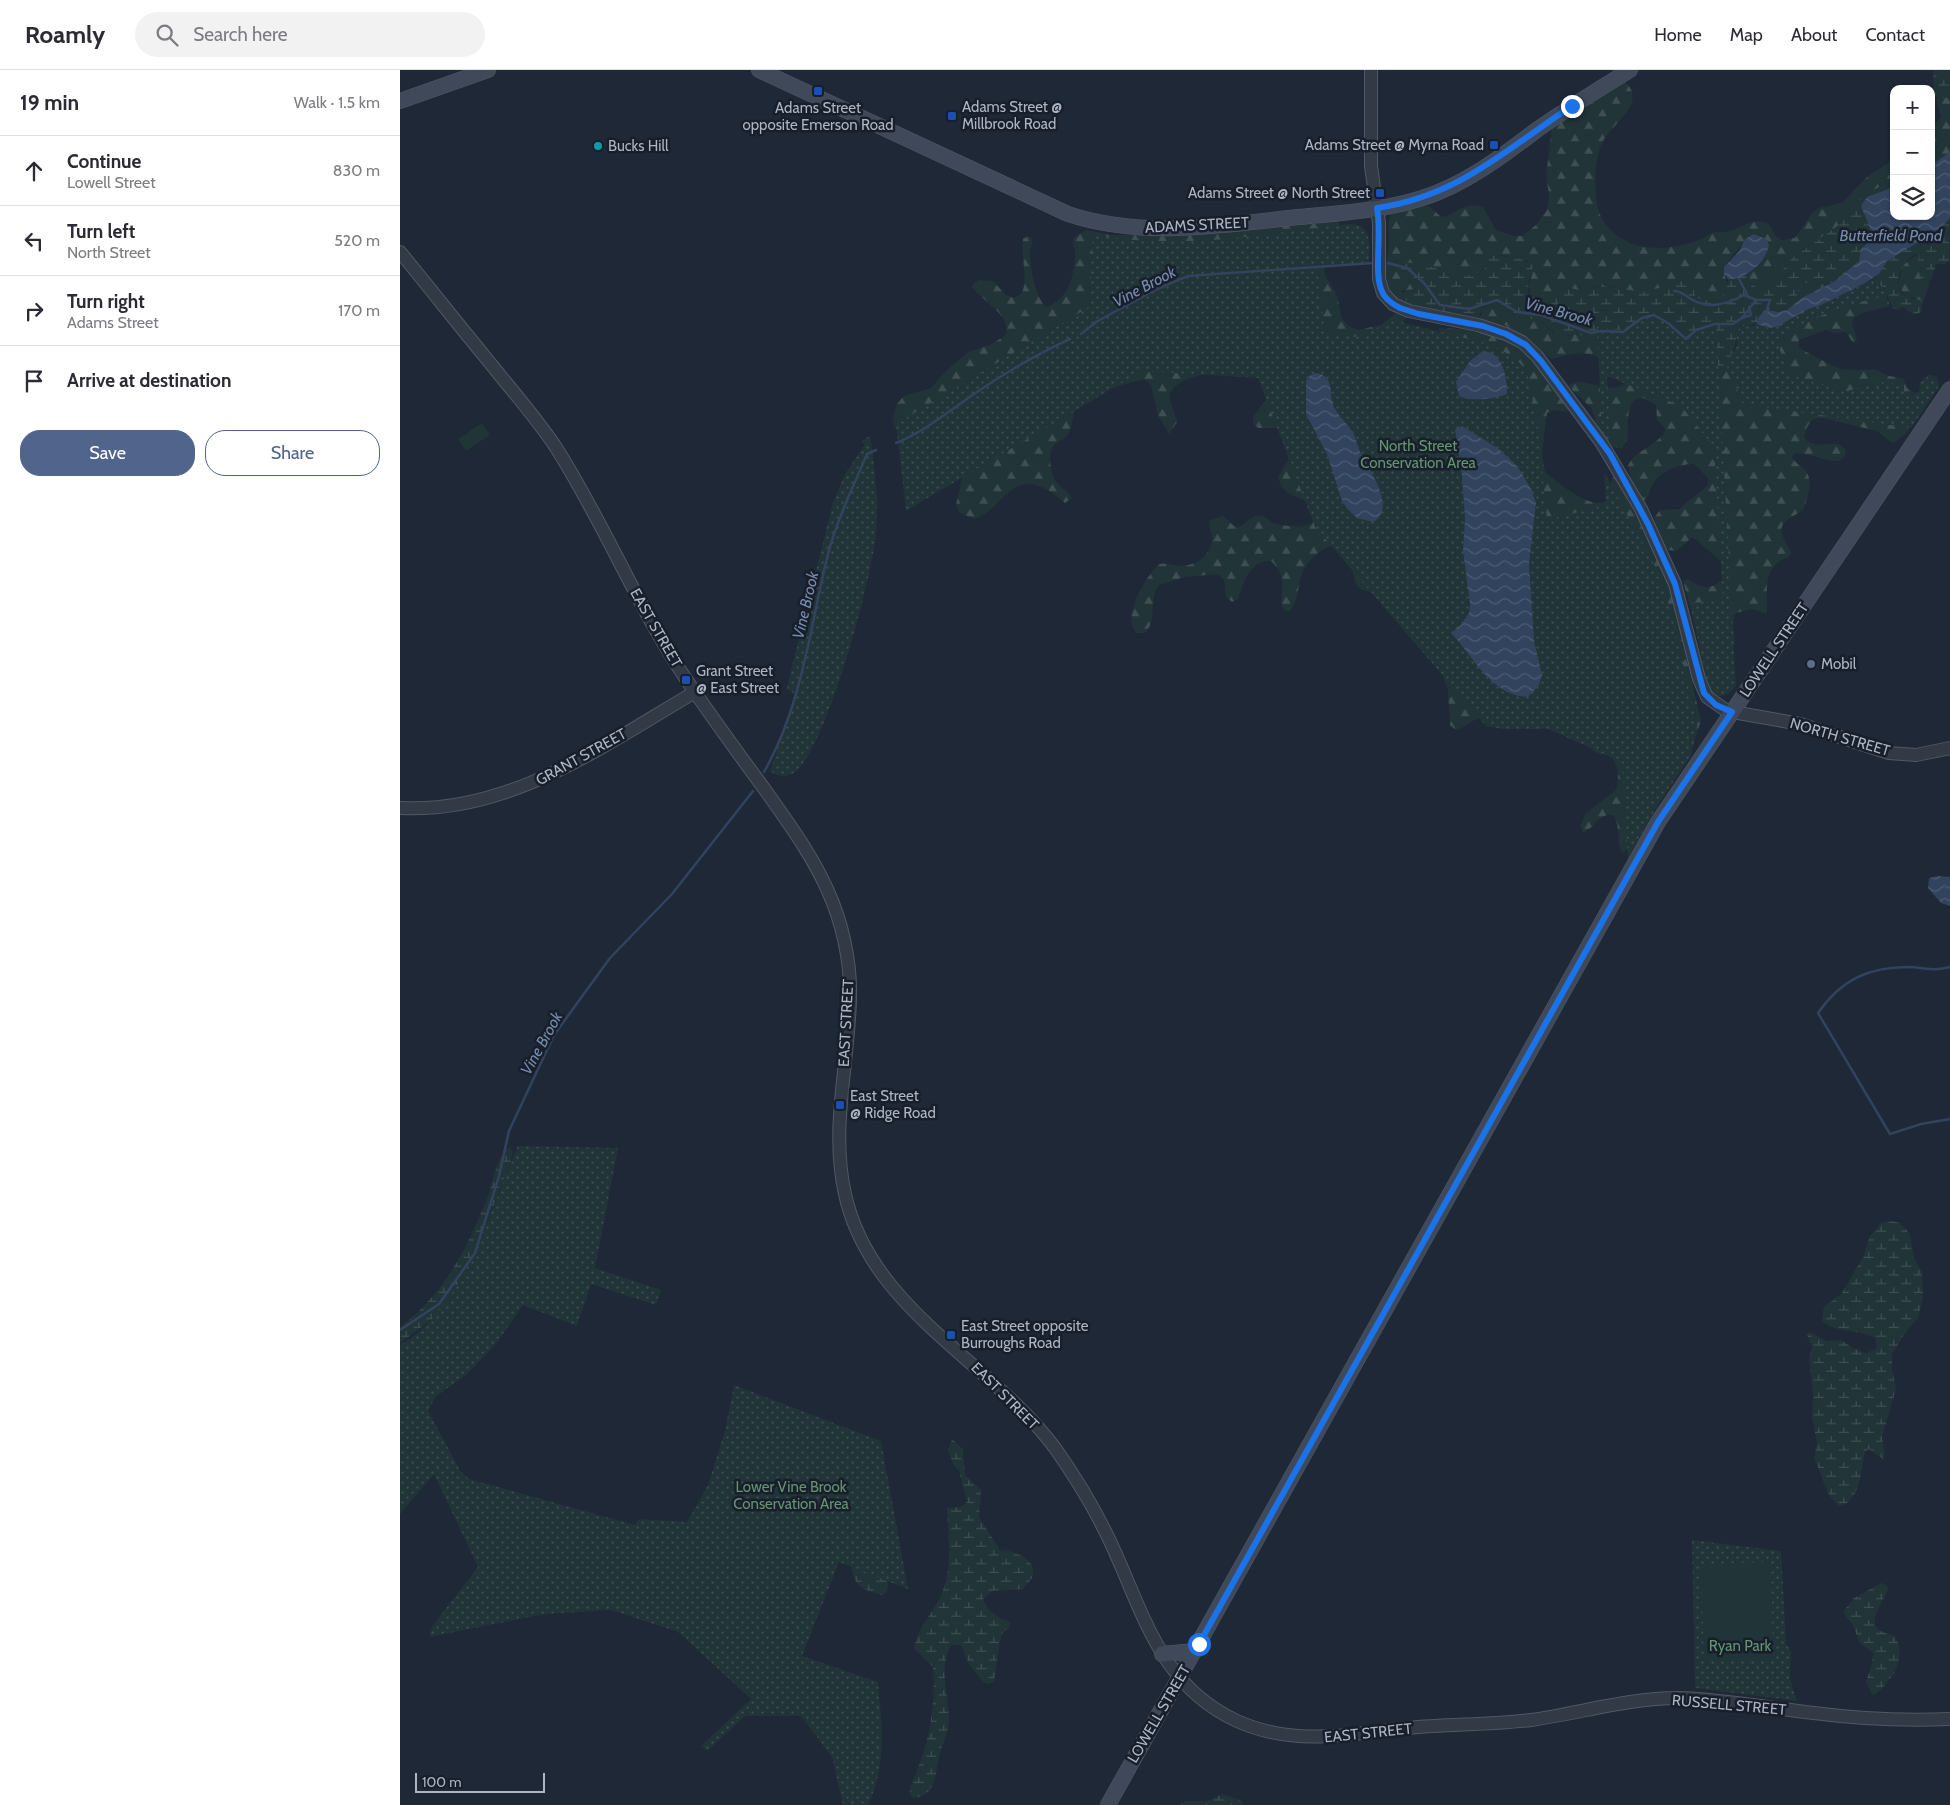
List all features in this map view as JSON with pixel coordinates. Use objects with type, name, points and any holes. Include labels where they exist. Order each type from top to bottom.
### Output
[{"type":"main road","points":[[400,101],[488,70]]},
{"type":"main road","name":"ADAMS STREET","points":[[759,70],[1026,197],[1095,224],[1148,229],[1216,226],[1377,208],[1423,198],[1467,178],[1565,111],[1630,70]]},
{"type":"main road","name":"LOWELL STREET","points":[[1108,1805],[1658,822],[1950,389]]},
{"type":"main road","points":[[1162,1654],[1195,1651]]},
{"type":"street","name":"NORTH STREET","points":[[1371,70],[1371,166],[1380,234],[1380,282],[1387,299],[1409,312],[1483,326],[1522,342],[1537,356],[1596,435],[1626,482],[1669,569],[1680,600],[1704,693],[1716,705],[1732,712],[1800,724],[1889,752],[1916,755],[1950,748]]},
{"type":"street","name":"EAST STREET","points":[[400,252],[548,436],[582,493],[649,620],[695,692],[797,837],[820,874],[832,900],[847,953],[850,993],[838,1145],[844,1192],[862,1244],[874,1266],[905,1302],[1014,1403],[1054,1448],[1082,1490],[1106,1533],[1146,1624],[1162,1654],[1179,1678],[1192,1692],[1234,1720],[1262,1730],[1296,1736],[1342,1737],[1408,1728],[1509,1722]]},
{"type":"street","name":"GRANT STREET","points":[[400,808],[434,808],[466,804],[528,785],[561,770],[695,692]]},
{"type":"street","name":"RUSSELL STREET","points":[[1509,1722],[1622,1704],[1678,1698],[1855,1718],[1904,1721],[1950,1718]]},
{"type":"green space","points":[[1933,70],[1950,70],[1950,96],[1939,100],[1935,97]]},
{"type":"green space","points":[[1625,82],[1631,90],[1633,97],[1631,105],[1603,141],[1597,159],[1595,182],[1597,205],[1604,222],[1624,240],[1636,245],[1662,248],[1675,246],[1701,239],[1716,232],[1726,232],[1758,221],[1769,224],[1776,236],[1782,240],[1795,238],[1813,212],[1819,208],[1842,203],[1867,177],[1890,162],[1890,183],[1886,183],[1853,203],[1839,225],[1800,252],[1776,278],[1758,288],[1746,281],[1746,275],[1758,265],[1768,251],[1763,237],[1754,234],[1738,249],[1724,267],[1727,287],[1724,295],[1719,300],[1699,299],[1694,295],[1695,286],[1680,281],[1644,292],[1607,286],[1584,291],[1565,288],[1556,292],[1545,302],[1532,306],[1529,286],[1533,270],[1528,261],[1500,255],[1482,270],[1471,276],[1394,261],[1393,270],[1410,275],[1419,284],[1415,289],[1401,291],[1401,296],[1409,303],[1399,300],[1392,294],[1386,278],[1391,214],[1429,206],[1441,217],[1465,207],[1483,207],[1496,230],[1514,236],[1522,236],[1536,225],[1547,210],[1549,195],[1546,176],[1552,127],[1569,114]]},
{"type":"green space","points":[[1950,96],[1950,152],[1935,162],[1935,123],[1941,118],[1936,99]]},
{"type":"green space","points":[[1886,183],[1890,183],[1890,197],[1869,223],[1872,232],[1870,240],[1891,220],[1856,264],[1826,285],[1815,280],[1804,284],[1797,291],[1797,302],[1791,307],[1781,312],[1769,310],[1757,324],[1743,326],[1737,336],[1729,360],[1719,370],[1602,345],[1576,333],[1561,338],[1539,320],[1519,317],[1496,306],[1488,305],[1481,307],[1479,319],[1424,309],[1413,305],[1400,293],[1415,289],[1419,284],[1412,278],[1388,266],[1388,261],[1413,263],[1471,276],[1484,270],[1488,259],[1495,255],[1521,259],[1532,265],[1533,270],[1528,288],[1532,306],[1536,306],[1563,287],[1584,291],[1603,286],[1643,292],[1659,288],[1676,280],[1693,283],[1695,286],[1694,294],[1702,300],[1719,300],[1726,291],[1728,279],[1746,275],[1747,281],[1758,288],[1776,278],[1792,258],[1839,225],[1853,203]]},
{"type":"green space","points":[[1950,219],[1949,261],[1945,264],[1936,264],[1932,278],[1926,284],[1919,275],[1919,255],[1915,254],[1906,262],[1898,279],[1901,291],[1905,296],[1923,303],[1921,312],[1914,315],[1903,307],[1897,310],[1893,308],[1883,287],[1871,280],[1876,277],[1887,261],[1935,232]]},
{"type":"green space","name":"North Street Conservation Area","points":[[1329,220],[1337,221],[1339,224],[1339,238],[1324,270],[1337,295],[1342,319],[1349,326],[1358,330],[1381,325],[1396,313],[1406,318],[1399,327],[1440,333],[1438,328],[1485,332],[1513,345],[1524,353],[1543,373],[1569,409],[1567,412],[1553,410],[1547,413],[1542,453],[1545,472],[1576,495],[1595,503],[1603,502],[1608,498],[1614,476],[1624,491],[1663,570],[1673,601],[1701,721],[1695,737],[1624,853],[1621,851],[1617,824],[1613,815],[1604,816],[1583,833],[1580,826],[1586,813],[1616,790],[1618,771],[1613,759],[1609,755],[1599,754],[1592,750],[1581,728],[1481,718],[1456,730],[1450,725],[1448,690],[1438,662],[1373,592],[1361,589],[1358,586],[1348,561],[1333,545],[1316,555],[1304,569],[1296,600],[1290,611],[1286,611],[1282,607],[1282,578],[1277,567],[1271,561],[1264,562],[1257,564],[1248,573],[1238,599],[1232,602],[1226,597],[1224,580],[1218,574],[1185,577],[1159,585],[1154,597],[1149,628],[1145,633],[1137,633],[1131,618],[1142,587],[1159,564],[1165,563],[1182,566],[1193,564],[1202,558],[1211,545],[1210,520],[1223,516],[1234,526],[1239,527],[1257,516],[1264,517],[1274,523],[1290,526],[1307,525],[1316,520],[1310,505],[1300,498],[1287,493],[1278,477],[1292,453],[1280,428],[1258,428],[1253,423],[1253,417],[1267,398],[1262,383],[1255,375],[1247,372],[1224,371],[1197,376],[1185,380],[1176,386],[1171,392],[1170,399],[1177,422],[1169,434],[1158,415],[1151,385],[1146,380],[1105,390],[1075,410],[1067,436],[1052,448],[1050,462],[1053,475],[1058,484],[1072,498],[1065,503],[1046,489],[1034,485],[1024,485],[1015,488],[984,515],[974,519],[960,513],[956,505],[963,474],[900,435],[893,424],[897,404],[904,396],[931,388],[946,371],[968,352],[990,345],[1006,335],[1004,321],[1000,315],[972,287],[979,280],[993,281],[1006,295],[1014,298],[1020,294],[1024,285],[1023,239],[1028,236],[1032,238],[1030,260],[1034,283],[1043,304],[1047,307],[1055,303],[1066,292],[1072,278],[1075,253],[1073,238],[1086,230],[1112,235],[1166,235],[1294,224],[1317,224]]},
{"type":"green space","name":"North Street Conservation Area","points":[[1351,224],[1364,228],[1367,233],[1369,238],[1369,264],[1317,267],[1325,334],[1359,337],[1393,320],[1489,344],[1514,357],[1527,371],[1538,428],[1547,520],[1606,505],[1604,472],[1653,562],[1671,611],[1698,729],[1692,754],[1656,808],[1628,858],[1622,762],[1548,729],[1502,729],[1486,726],[1315,527],[1258,378],[1142,371],[906,511],[896,424],[1089,307],[1093,234],[1125,239],[1190,241],[1254,236]]},
{"type":"green space","points":[[1918,254],[1923,282],[1930,282],[1923,303],[1913,297],[1907,298],[1898,285],[1903,265]]},
{"type":"green space","points":[[1815,280],[1826,285],[1797,302],[1796,297],[1800,287]]},
{"type":"green space","points":[[1871,280],[1883,287],[1890,306],[1862,313],[1854,318],[1852,323],[1857,339],[1855,343],[1853,343],[1846,332],[1835,333],[1826,330],[1799,340],[1799,347],[1839,368],[1856,370],[1874,369],[1889,376],[1903,378],[1907,388],[1915,393],[1919,392],[1924,378],[1928,375],[1937,377],[1939,386],[1912,427],[1892,443],[1877,431],[1822,418],[1815,419],[1810,423],[1804,436],[1807,441],[1818,444],[1838,444],[1846,450],[1844,457],[1833,461],[1800,453],[1794,454],[1793,459],[1807,472],[1810,483],[1803,510],[1783,524],[1782,533],[1791,553],[1789,557],[1775,565],[1768,578],[1767,610],[1765,613],[1752,609],[1736,613],[1733,623],[1735,638],[1730,653],[1702,648],[1683,581],[1688,579],[1701,586],[1710,587],[1723,579],[1725,565],[1693,537],[1676,551],[1667,550],[1661,542],[1654,518],[1660,510],[1679,509],[1708,485],[1708,478],[1694,464],[1676,467],[1656,479],[1647,498],[1643,501],[1632,484],[1628,466],[1635,456],[1665,432],[1665,428],[1657,420],[1656,405],[1643,398],[1634,400],[1629,412],[1625,444],[1622,448],[1612,447],[1596,423],[1592,409],[1568,386],[1580,382],[1611,388],[1619,386],[1626,382],[1617,372],[1601,359],[1586,354],[1552,359],[1526,337],[1505,325],[1479,319],[1482,314],[1480,309],[1488,305],[1496,306],[1519,317],[1539,320],[1555,334],[1568,336],[1576,333],[1719,370],[1757,324],[1768,328]]},
{"type":"green space","points":[[1871,280],[1892,294],[1847,306],[1817,317],[1777,341],[1788,374],[1844,392],[1879,382],[1904,384],[1904,395],[1919,395],[1920,382],[1927,377],[1937,382],[1938,388],[1911,428],[1743,404],[1726,364],[1737,346],[1737,337],[1743,326],[1778,327],[1804,311]]},
{"type":"green space","points":[[1647,315],[1662,319],[1682,336],[1689,336],[1716,326],[1736,686],[1732,691],[1724,695],[1714,695],[1708,688],[1690,603],[1723,601],[1714,447],[1681,406],[1607,376],[1611,444],[1602,432],[1597,327],[1619,330]]},
{"type":"green space","points":[[482,423],[490,435],[466,451],[458,439]]},
{"type":"green space","points":[[870,436],[876,485],[876,534],[873,556],[857,622],[834,697],[821,731],[808,757],[795,772],[786,776],[779,776],[770,771],[796,695],[787,689],[833,503],[845,474],[865,444],[862,441]]},
{"type":"green space","name":"Lower Vine Brook Conservation Area","points":[[518,1146],[618,1148],[595,1268],[661,1290],[656,1305],[591,1284],[577,1326],[523,1305],[496,1344],[467,1374],[435,1397],[428,1411],[461,1472],[469,1479],[635,1525],[639,1519],[687,1522],[708,1485],[725,1431],[734,1385],[881,1441],[908,1589],[839,1562],[802,1656],[878,1682],[882,1729],[881,1760],[874,1790],[868,1805],[843,1805],[832,1757],[801,1716],[745,1716],[707,1751],[701,1746],[751,1699],[678,1632],[611,1610],[545,1614],[429,1637],[433,1625],[478,1567],[434,1474],[400,1514],[400,1345],[423,1328],[442,1307],[459,1282],[473,1256]]},
{"type":"green space","points":[[509,1147],[513,1152],[510,1164],[462,1285],[435,1317],[400,1343],[400,1327],[430,1300],[462,1253],[487,1199],[500,1158]]},
{"type":"green space","points":[[1891,1221],[1900,1223],[1910,1234],[1914,1258],[1922,1272],[1923,1298],[1918,1318],[1905,1333],[1892,1354],[1892,1369],[1896,1389],[1882,1437],[1885,1456],[1883,1459],[1869,1449],[1865,1452],[1856,1491],[1847,1503],[1840,1506],[1830,1497],[1814,1459],[1817,1442],[1812,1418],[1813,1395],[1809,1358],[1812,1347],[1807,1335],[1809,1332],[1827,1341],[1841,1340],[1853,1348],[1866,1353],[1876,1349],[1875,1338],[1861,1333],[1834,1328],[1822,1322],[1824,1307],[1842,1293],[1863,1257],[1870,1236],[1881,1223]]},
{"type":"green space","points":[[952,1439],[963,1449],[965,1475],[981,1490],[979,1517],[1000,1550],[1023,1556],[1031,1564],[1033,1575],[1023,1589],[992,1591],[983,1599],[994,1614],[1010,1622],[1010,1626],[1001,1635],[994,1681],[989,1684],[984,1683],[969,1664],[961,1645],[951,1645],[945,1664],[945,1682],[949,1710],[948,1728],[934,1781],[927,1793],[914,1798],[910,1795],[910,1787],[926,1744],[932,1714],[934,1683],[933,1667],[914,1648],[919,1633],[939,1600],[948,1572],[947,1508],[961,1507],[967,1502],[959,1471],[953,1464],[948,1451]]},
{"type":"green space","name":"Ryan Park","points":[[1692,1540],[1781,1551],[1786,1643],[1791,1652],[1790,1678],[1797,1701],[1695,1688]]},
{"type":"green space","points":[[886,1541],[888,1587],[887,1592],[882,1595],[863,1588],[854,1579],[850,1545]]},
{"type":"green space","points":[[1771,1562],[1773,1659],[1704,1661],[1701,1564]]},
{"type":"green space","points":[[1881,1583],[1887,1585],[1888,1589],[1878,1609],[1875,1625],[1880,1631],[1896,1638],[1899,1646],[1899,1661],[1888,1682],[1876,1694],[1872,1694],[1866,1682],[1872,1664],[1873,1653],[1859,1642],[1854,1627],[1843,1612],[1854,1598]]},
{"type":"green space","points":[[1223,1794],[1240,1800],[1244,1805],[1179,1805],[1185,1801],[1207,1801]]},
{"type":"water","name":"Butterfield Pond","points":[[1950,152],[1950,219],[1935,232],[1887,261],[1879,274],[1865,283],[1821,305],[1808,309],[1776,327],[1768,328],[1757,324],[1758,318],[1765,310],[1779,312],[1787,310],[1802,298],[1835,281],[1859,261],[1861,249],[1868,243],[1872,233],[1861,206],[1867,197],[1890,188],[1890,220],[1935,220],[1935,162]]},
{"type":"water","points":[[1754,234],[1766,239],[1769,245],[1764,257],[1748,273],[1735,279],[1728,279],[1724,274],[1724,267],[1740,250],[1745,239]]},
{"type":"water","points":[[1483,351],[1490,352],[1502,366],[1505,373],[1507,394],[1483,399],[1469,399],[1459,396],[1456,382],[1470,361]]},
{"type":"water","points":[[1315,373],[1322,375],[1329,382],[1335,409],[1353,433],[1360,452],[1379,488],[1383,507],[1380,516],[1373,522],[1357,518],[1346,507],[1341,498],[1327,454],[1306,414],[1306,381],[1309,376]]},
{"type":"water","points":[[1462,426],[1499,449],[1518,467],[1531,489],[1536,503],[1529,564],[1534,641],[1542,675],[1539,685],[1528,697],[1515,695],[1503,690],[1493,682],[1484,674],[1451,633],[1461,625],[1469,613],[1470,604],[1463,551],[1465,518],[1462,475],[1455,430]]},
{"type":"water","points":[[1938,876],[1950,877],[1950,906],[1941,903],[1928,888],[1929,878]]},
{"type":"waterway","name":"Vine Brook","points":[[1081,334],[1096,322],[1157,289],[1188,276],[1373,263]]},
{"type":"waterway","name":"Vine Brook","points":[[1388,263],[1407,268],[1424,283],[1440,305],[1469,309],[1497,300],[1517,312],[1541,315],[1591,333],[1601,331],[1623,332],[1642,318],[1654,315],[1668,323],[1686,339],[1696,330],[1715,324],[1733,324],[1742,318],[1756,300],[1770,300],[1766,312]]},
{"type":"waterway","points":[[1739,279],[1747,294]]},
{"type":"waterway","points":[[1674,291],[1681,292],[1698,302],[1711,305],[1725,303],[1744,295],[1756,300]]},
{"type":"waterway","points":[[1742,318],[1751,315],[1749,307]]},
{"type":"waterway","name":"Vine Brook","points":[[896,443],[927,427],[1009,371],[1070,339]]},
{"type":"waterway","name":"Vine Brook","points":[[764,772],[788,720],[804,666],[828,554],[836,529],[867,454],[876,450]]},
{"type":"waterway","name":"Vine Brook","points":[[400,1330],[439,1304],[475,1253],[499,1176],[509,1131],[554,1035],[610,958],[672,894],[753,791]]},
{"type":"waterway","points":[[1950,967],[1934,969],[1894,968],[1868,973],[1846,984],[1836,992],[1818,1013],[1890,1134],[1921,1124],[1950,1119]]},
{"type":"place","name":"Adams Street opposite Emerson Road","points":[[818,91]]},
{"type":"place","name":"Adams Street @ Millbrook Road","points":[[952,116]]},
{"type":"place","name":"Adams Street @ Myrna Road","points":[[1494,145]]},
{"type":"place","name":"Bucks Hill","points":[[598,146]]},
{"type":"place","name":"Adams Street @ North Street","points":[[1380,193]]},
{"type":"place","name":"Mobil","points":[[1811,664]]},
{"type":"place","name":"Grant Street @ East Street","points":[[686,680]]},
{"type":"place","name":"East Street @ Ridge Road","points":[[840,1105]]},
{"type":"place","name":"East Street opposite Burroughs Road","points":[[951,1335]]},
{"type":"route","points":[[1199,1644],[1388,1302],[1658,822],[1732,712],[1716,705],[1704,693],[1680,600],[1672,577],[1655,538],[1626,482],[1615,462],[1582,415],[1537,356],[1522,342],[1499,331],[1414,313],[1400,308],[1387,299],[1380,286],[1380,234],[1377,208],[1417,200],[1455,185],[1480,171],[1572,106]]}]
